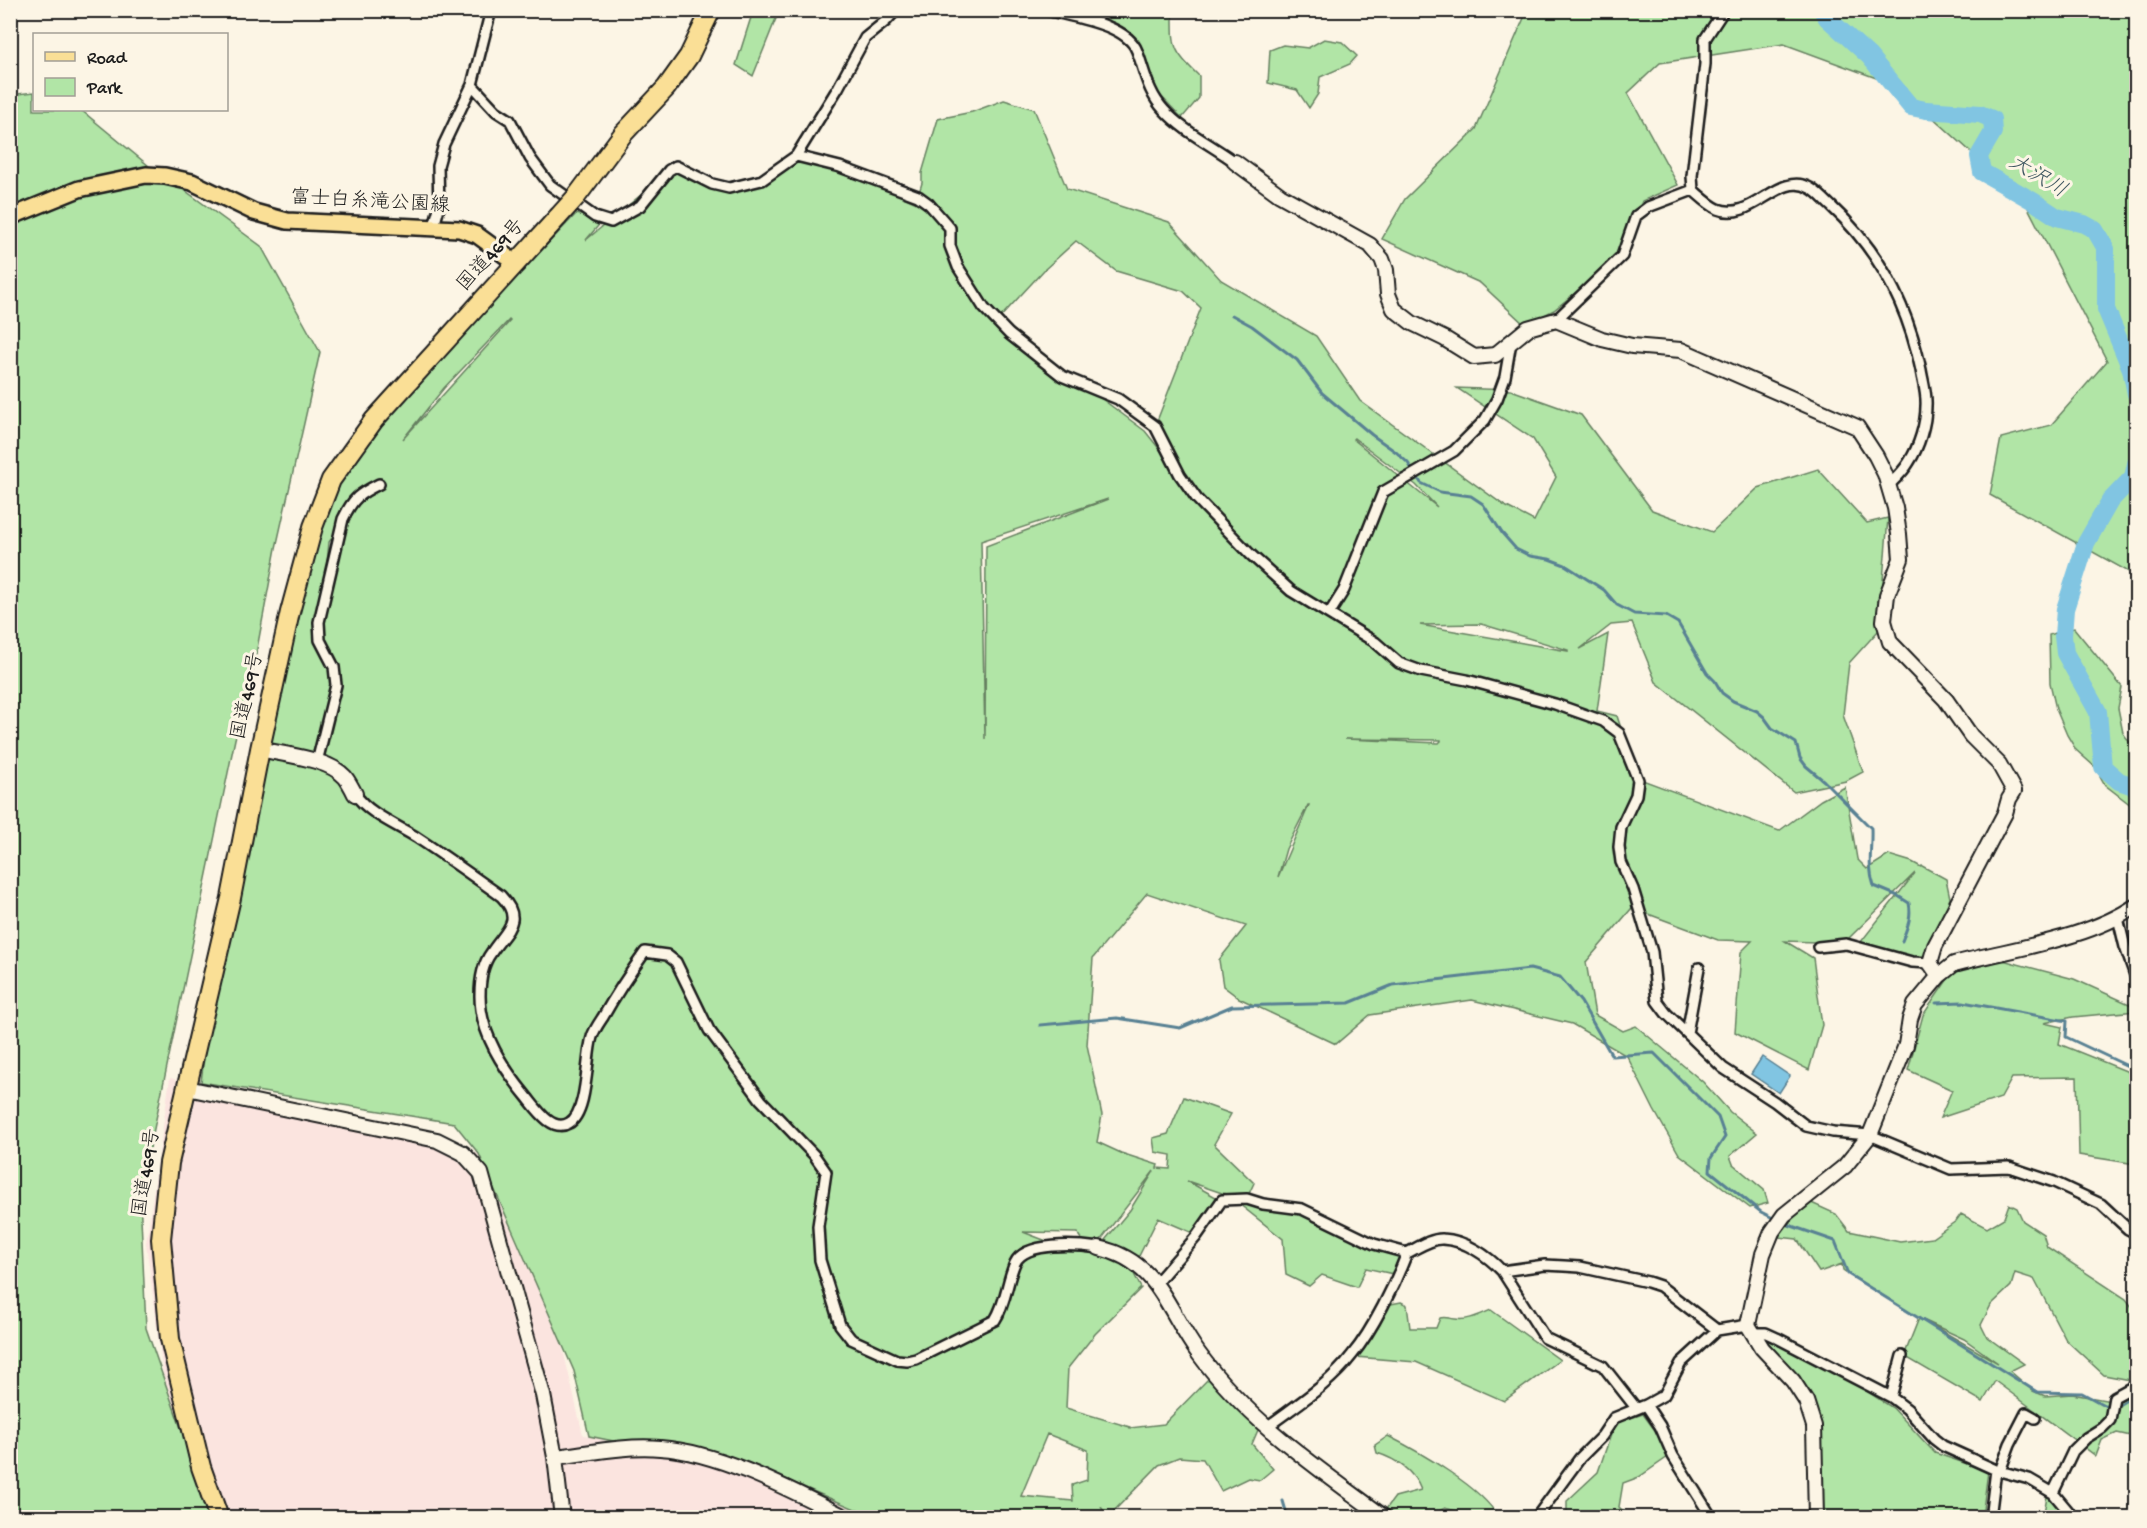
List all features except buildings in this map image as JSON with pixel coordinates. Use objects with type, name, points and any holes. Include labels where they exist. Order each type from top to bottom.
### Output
[{"type":"highway","name":"国道469号","points":[[219,1518],[201,1467],[170,1339],[161,1239],[169,1162],[231,898],[290,612],[313,527],[331,480],[374,420],[517,264],[576,196],[623,134],[666,88],[689,56],[711,10]]},
{"type":"main road","name":"富士白糸滝公園線","points":[[10,217],[79,189],[146,175],[165,176],[192,182],[254,212],[287,221],[434,226],[459,229],[477,235],[517,264]]},
{"type":"street","points":[[434,226],[439,208],[438,166],[444,144],[472,85],[490,10]]},
{"type":"street","points":[[472,85],[496,111],[510,120],[530,158],[550,185],[595,218],[611,222],[640,206],[669,170],[676,166],[712,184],[729,188],[762,180],[796,156],[838,88],[865,38],[896,10]]},
{"type":"street","points":[[1047,10],[1099,23],[1127,37],[1136,48],[1147,83],[1164,110],[1181,126],[1280,195],[1370,245],[1382,259],[1386,270],[1388,294],[1394,309],[1412,323],[1445,339],[1474,357],[1495,355],[1528,328],[1556,320],[1622,256],[1636,216],[1648,207],[1693,190]]},
{"type":"street","points":[[1724,10],[1705,39],[1705,64],[1692,176],[1693,190],[1719,209],[1740,211],[1785,186],[1797,183],[1811,188],[1842,216],[1881,264],[1897,292],[1917,352],[1926,394],[1924,422],[1920,438],[1909,462],[1888,486]]},
{"type":"street","points":[[796,156],[840,167],[886,183],[918,196],[929,204],[950,228],[951,246],[958,267],[984,308],[1009,333],[1062,376],[1118,399],[1155,426],[1180,475],[1197,499],[1250,554],[1291,591],[1375,642],[1399,663],[1421,671],[1467,680],[1555,704],[1603,721],[1619,733],[1638,780],[1636,795],[1621,827],[1619,847],[1621,862],[1633,890],[1652,952],[1657,1001],[1666,1013],[1723,1068],[1775,1102],[1806,1126],[1833,1132],[1870,1135],[1951,1169],[2009,1167],[2054,1182],[2100,1204],[2128,1229],[2136,1233]]},
{"type":"street","points":[[1556,320],[1602,339],[1632,346],[1681,350],[1857,427],[1865,438],[1885,474],[1895,508],[1899,534],[1901,559],[1887,595],[1884,621],[1890,642],[1946,700],[1971,736],[1999,764],[2014,791],[1989,845],[1935,946],[1930,963]]},
{"type":"street","points":[[1329,614],[1344,590],[1383,492],[1454,451],[1485,420],[1497,399],[1511,342]]},
{"type":"street","points":[[317,762],[336,686],[334,667],[320,640],[319,622],[343,519],[359,494],[380,484]]},
{"type":"street","points":[[260,749],[317,762],[336,770],[346,778],[361,803],[416,837],[509,903],[513,912],[513,921],[506,934],[489,954],[482,969],[481,1014],[485,1028],[507,1072],[542,1116],[555,1124],[571,1123],[576,1116],[581,1103],[592,1036],[621,986],[645,952],[667,954],[676,962],[709,1030],[761,1101],[814,1155],[826,1172],[818,1226],[820,1260],[837,1318],[851,1339],[897,1360],[916,1359],[995,1320],[1001,1311],[1016,1260],[1024,1253],[1034,1248],[1099,1248],[1112,1251],[1135,1264],[1156,1283],[1198,1353],[1222,1382],[1267,1427],[1299,1455],[1384,1518]]},
{"type":"street","points":[[1816,1518],[1814,1426],[1806,1401],[1793,1381],[1762,1348],[1750,1329],[1763,1254],[1772,1232],[1785,1215],[1845,1166],[1870,1135],[1906,1044],[1915,1005],[1939,976],[1954,964],[2080,933],[2118,918],[2136,906]]},
{"type":"street","points":[[2118,918],[2136,978]]},
{"type":"street","points":[[1818,947],[1846,944],[1912,962],[1930,963]]},
{"type":"street","points":[[1930,963],[1939,976]]},
{"type":"street","points":[[1687,1033],[1699,968]]},
{"type":"street","points":[[186,1088],[437,1140],[463,1153],[481,1173],[543,1395],[555,1456],[562,1518]]},
{"type":"street","points":[[1156,1283],[1196,1237],[1222,1200],[1247,1199],[1263,1204],[1302,1209],[1374,1244],[1407,1253],[1442,1238],[1461,1244],[1484,1255],[1502,1271],[1545,1338],[1603,1366],[1660,1426],[1673,1456],[1712,1518]]},
{"type":"street","points":[[1267,1427],[1317,1390],[1353,1355],[1398,1276],[1407,1253]]},
{"type":"street","points":[[1502,1271],[1545,1266],[1580,1267],[1660,1286],[1717,1330],[1750,1329],[1766,1333],[1892,1397],[1943,1446],[1998,1470],[2029,1479],[2053,1493],[2074,1518]]},
{"type":"street","points":[[1536,1518],[1580,1458],[1602,1436],[1614,1418],[1664,1395],[1681,1363],[1717,1330]]},
{"type":"street","points":[[1892,1397],[1902,1356]]},
{"type":"street","points":[[2053,1493],[2073,1451],[2110,1420],[2114,1397],[2136,1385]]},
{"type":"street","points":[[1990,1518],[1998,1470],[2026,1413],[2035,1418]]},
{"type":"street","points":[[555,1456],[659,1448],[693,1453],[726,1462],[847,1518]]},
{"type":"shaded area","points":[[170,1078],[479,1153],[561,1341],[583,1435],[726,1454],[875,1517],[203,1517],[166,1397],[146,1243]]},
{"type":"green space","points":[[753,11],[779,11],[753,76],[736,65]]},
{"type":"green space","points":[[1099,11],[1212,11],[1173,14],[1176,49],[1199,76],[1199,98],[1182,118],[1158,93],[1136,48],[1118,27],[1092,17]]},
{"type":"green space","points":[[1527,11],[2136,11],[2136,576],[1990,495],[2001,438],[2051,425],[2107,361],[2024,200],[1898,86],[1784,44],[1660,63],[1628,93],[1678,185],[1642,201],[1623,254],[1554,310],[1525,325],[1480,283],[1382,239],[1405,199],[1476,129]]},
{"type":"green space","points":[[1324,39],[1342,42],[1357,56],[1350,64],[1320,77],[1318,94],[1309,108],[1297,90],[1268,83],[1270,50],[1283,45],[1308,48]]},
{"type":"green space","points":[[33,92],[33,111],[82,111],[160,175],[165,176],[261,246],[320,352],[276,548],[250,686],[235,739],[140,1196],[146,1328],[212,1517],[11,1518],[10,95]]},
{"type":"green space","points":[[1004,100],[1034,109],[1067,189],[1169,222],[1221,280],[1316,336],[1360,401],[1505,506],[1534,521],[1556,477],[1533,439],[1457,388],[1511,390],[1581,415],[1652,510],[1712,532],[1758,488],[1818,469],[1867,523],[1888,518],[1879,630],[1849,663],[1843,715],[1863,772],[1846,781],[1794,792],[1656,682],[1632,623],[1611,625],[1580,649],[1608,634],[1597,711],[1617,716],[1637,778],[1779,831],[1821,800],[1845,787],[1857,859],[1867,869],[1889,855],[1922,866],[1946,879],[1950,898],[1924,957],[1913,959],[1860,943],[1915,873],[1849,938],[1816,942],[1785,941],[1813,958],[1822,1025],[1809,1070],[1735,1032],[1741,952],[1752,941],[1718,940],[1632,908],[1586,962],[1595,1015],[1623,1031],[1636,1026],[1703,1082],[1730,1112],[1757,1133],[1730,1156],[1733,1164],[1764,1190],[1768,1203],[1750,1208],[1679,1154],[1627,1056],[1572,1024],[1472,1000],[1370,1015],[1336,1044],[1239,998],[1223,986],[1219,960],[1246,926],[1147,893],[1093,958],[1087,1045],[1102,1115],[1097,1142],[1121,1153],[1158,1165],[1157,1168],[1170,1169],[1171,1155],[1155,1152],[1153,1138],[1168,1134],[1184,1097],[1231,1114],[1214,1144],[1254,1183],[1247,1198],[1294,1208],[1405,1253],[1398,1275],[1366,1268],[1357,1287],[1322,1275],[1309,1286],[1286,1275],[1283,1239],[1234,1200],[1244,1198],[1187,1181],[1223,1201],[1193,1233],[1158,1218],[1137,1260],[1105,1240],[1130,1210],[1154,1171],[1097,1245],[1083,1240],[1078,1233],[1023,1232],[1070,1250],[1100,1253],[1131,1268],[1141,1288],[1095,1334],[1068,1368],[1066,1408],[1130,1428],[1164,1424],[1210,1377],[1258,1430],[1252,1444],[1273,1469],[1260,1480],[1248,1478],[1221,1491],[1203,1459],[1179,1457],[1159,1465],[1108,1517],[1101,1507],[1106,1517],[879,1517],[873,1512],[855,1509],[773,1474],[589,1436],[574,1371],[479,1154],[454,1123],[201,1082],[216,963],[315,522],[365,433],[576,214],[603,220],[586,240],[676,166],[723,186],[762,180],[800,151],[946,216],[918,196],[922,173],[938,119],[972,112]],"holes":[[[1076,241],[1116,271],[1183,291],[1201,308],[1155,426],[1181,476],[1145,431],[997,321],[1044,270]],[[509,320],[510,321],[403,439],[444,388]],[[1353,439],[1416,485],[1437,507]],[[1108,499],[986,546],[985,739],[981,541]],[[340,527],[324,594],[329,542]],[[1481,624],[1568,651],[1420,625]],[[1345,739],[1441,740],[1439,743]],[[1309,805],[1278,877],[1286,849]],[[1047,1434],[1088,1450],[1087,1480],[1072,1485],[1073,1501],[1021,1496]]]},
{"type":"green space","points":[[2074,628],[2122,687],[2118,708],[2123,733],[2136,751],[2136,809],[2105,785],[2095,767],[2076,750],[2056,709],[2050,683],[2049,635]]},
{"type":"green space","points":[[1995,958],[2074,979],[2136,1007],[2136,1011],[2073,1017],[2044,1023],[2062,1027],[2059,1044],[2136,1075],[2136,1164],[2079,1155],[2077,1077],[2012,1078],[2001,1098],[1940,1118],[1952,1090],[1908,1070],[1923,1015],[1952,973]]},
{"type":"green space","points":[[1807,1201],[1836,1214],[1849,1231],[1900,1242],[1932,1238],[1956,1221],[1961,1214],[1987,1228],[2004,1218],[2009,1204],[2017,1208],[2023,1221],[2043,1234],[2047,1247],[2126,1299],[2136,1312],[2136,1381],[2104,1375],[2066,1340],[2034,1279],[2015,1273],[2011,1286],[1991,1305],[1981,1325],[1987,1337],[2024,1364],[2010,1371],[2033,1391],[2045,1396],[2072,1394],[2111,1401],[2123,1391],[2133,1394],[2135,1405],[2129,1414],[2132,1426],[2131,1436],[2117,1433],[2102,1440],[2096,1456],[1995,1381],[1983,1402],[1904,1356],[1919,1318],[1850,1275],[1843,1270],[1842,1264],[1819,1272],[1797,1239],[1778,1237]],"holes":[[[1923,1320],[1964,1339],[1998,1363]]]},
{"type":"green space","points":[[1401,1302],[1407,1305],[1410,1328],[1436,1328],[1440,1318],[1464,1319],[1491,1310],[1560,1360],[1504,1401],[1416,1362],[1356,1357],[1381,1306]]},
{"type":"green space","points":[[1768,1340],[1851,1381],[1893,1408],[1935,1453],[1988,1471],[1982,1517],[1821,1517],[1814,1400],[1765,1341]]},
{"type":"green space","points":[[1643,1414],[1665,1444],[1668,1457],[1639,1477],[1623,1483],[1619,1507],[1629,1517],[1567,1517],[1567,1501],[1598,1472],[1615,1423]]},
{"type":"green space","points":[[1388,1436],[1449,1471],[1479,1494],[1498,1517],[1478,1517],[1445,1508],[1425,1518],[1398,1517],[1386,1509],[1395,1497],[1421,1490],[1414,1477],[1404,1467],[1377,1453],[1375,1445]]},
{"type":"green space","points":[[2047,1496],[2071,1517],[2043,1518]]},
{"type":"water","points":[[1762,1057],[1790,1076],[1779,1093],[1751,1074]]},
{"type":"waterway","name":"大沢川","points":[[1822,10],[1827,18],[1869,56],[1911,107],[1980,114],[1992,119],[1993,132],[1979,156],[1982,172],[2057,217],[2084,224],[2095,230],[2106,249],[2106,309],[2131,369],[2136,394]]},
{"type":"waterway","points":[[1232,315],[1252,326],[1297,360],[1322,393],[1396,452],[1408,463],[1421,483],[1440,492],[1471,496],[1483,504],[1502,533],[1516,549],[1530,556],[1549,559],[1565,565],[1604,590],[1617,605],[1634,614],[1666,616],[1678,623],[1707,673],[1722,693],[1733,701],[1757,711],[1772,728],[1796,743],[1800,758],[1806,766],[1871,828],[1870,865],[1874,886],[1909,903],[1909,918],[1902,941]]},
{"type":"waterway","name":"大沢川","points":[[2136,464],[2133,477],[2110,501],[2086,543],[2065,609],[2063,636],[2065,653],[2098,712],[2103,767],[2119,781],[2136,787]]},
{"type":"waterway","points":[[1040,1025],[1117,1018],[1180,1028],[1232,1006],[1349,1003],[1393,985],[1530,969],[1560,977],[1581,1002],[1612,1056],[1654,1053],[1718,1117],[1725,1137],[1711,1158],[1710,1171],[1761,1212],[1775,1219]]},
{"type":"waterway","points":[[1936,1003],[1963,1002],[2067,1021],[2066,1037],[2136,1070]]},
{"type":"waterway","points":[[1783,1223],[1835,1241],[1848,1274],[2037,1392],[2082,1393],[2104,1405],[2117,1406],[2133,1396],[2136,1397]]},
{"type":"waterway","points":[[1283,1501],[1288,1518]]}]
